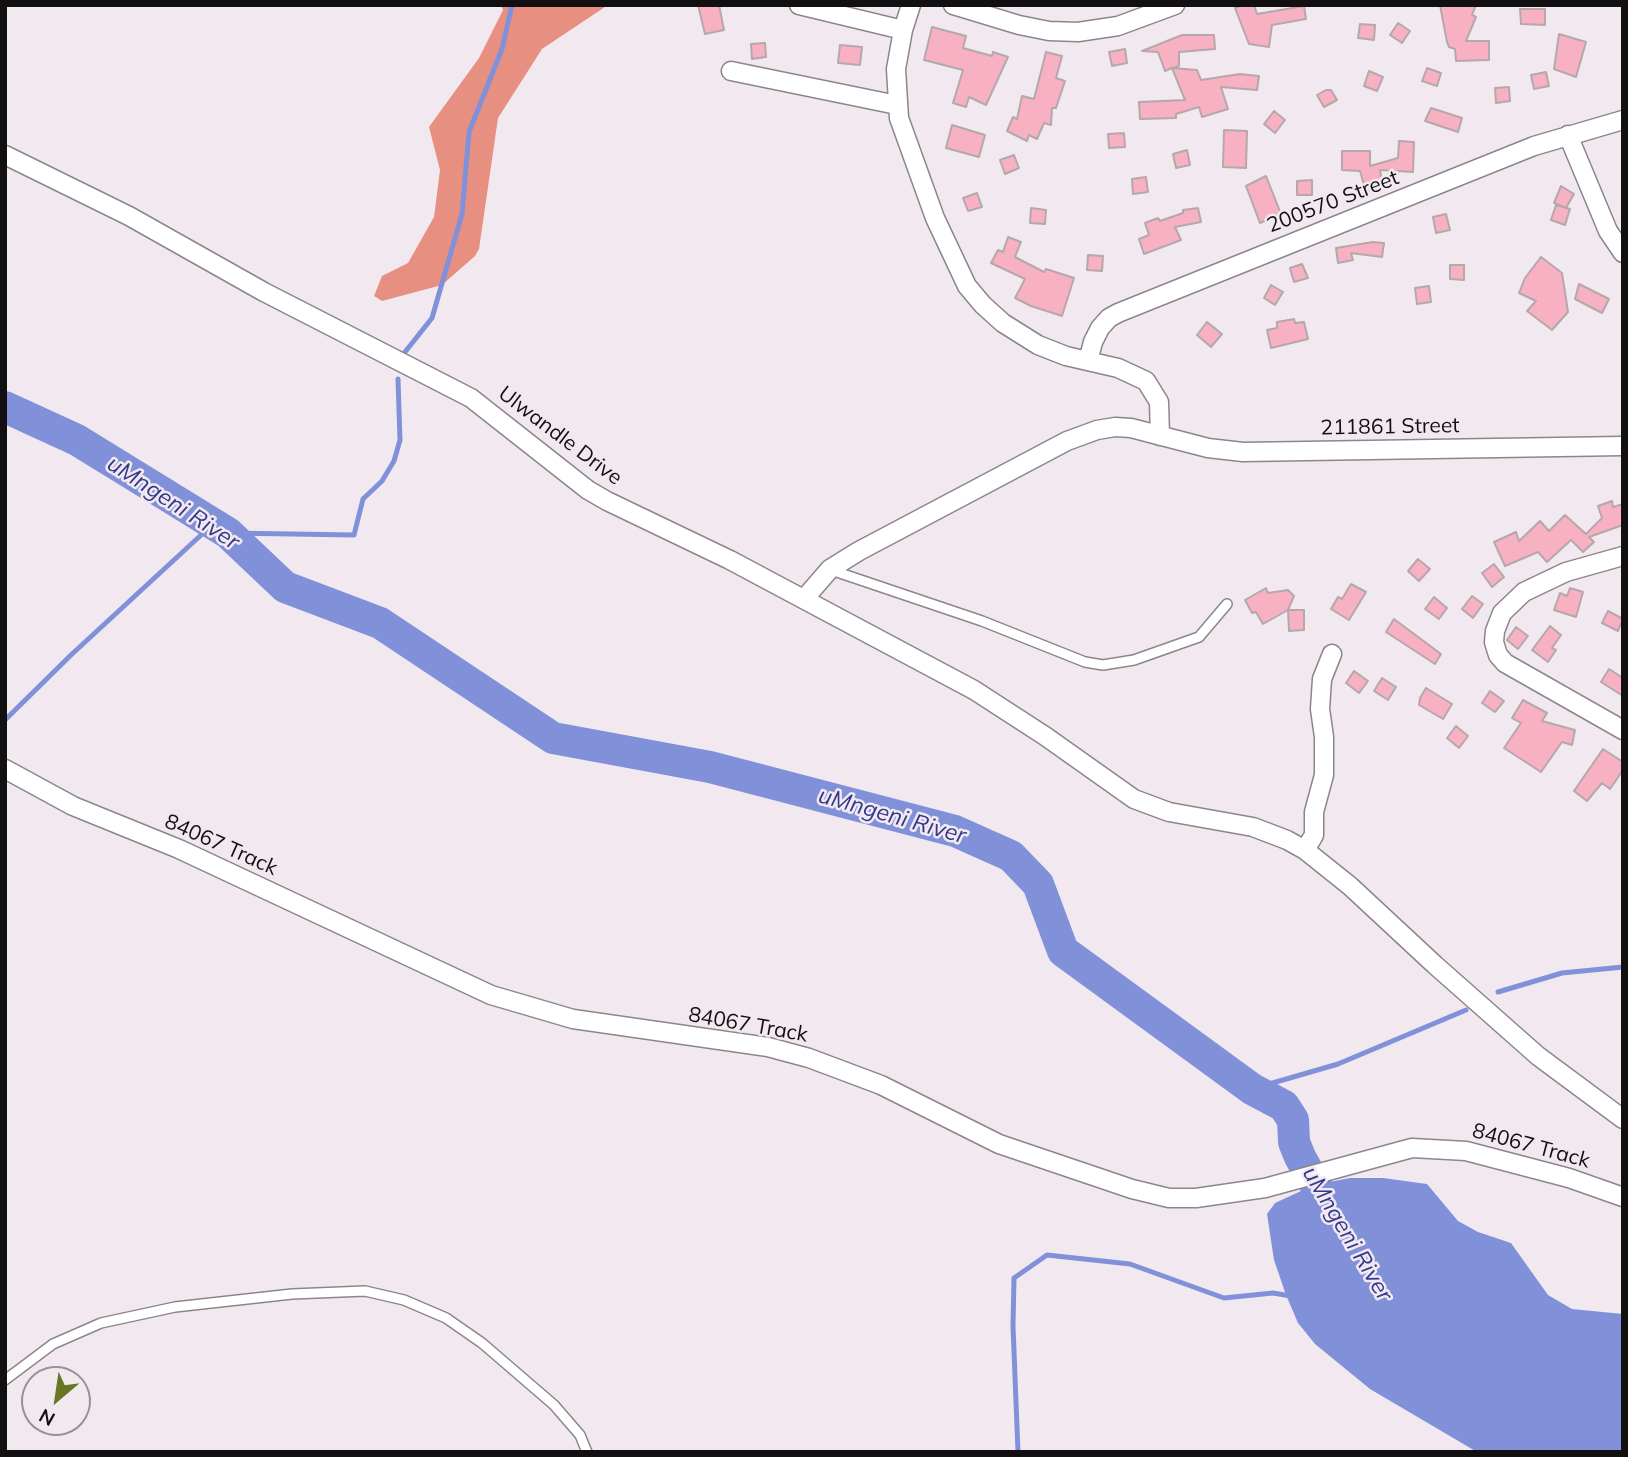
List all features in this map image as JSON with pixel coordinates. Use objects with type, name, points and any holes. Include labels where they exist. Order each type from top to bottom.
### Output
[{"type":"street","points":[[799,5],[903,30]]},
{"type":"street","points":[[911,5],[896,69],[897,105],[930,208],[951,258],[967,286],[983,305],[1022,336],[1052,352],[1118,368],[1146,381],[1158,402],[1160,436],[1131,428],[1115,427],[1083,434],[902,527],[830,569],[804,599],[990,700],[1133,799],[1169,812],[1253,827],[1306,850],[1350,886],[1538,1056],[1623,1119]]},
{"type":"street","points":[[953,5],[1019,25],[1049,31],[1078,32],[1127,24],[1175,5]]},
{"type":"street","points":[[731,71],[897,105]]},
{"type":"street","name":"200570 Street","points":[[1088,361],[1100,328],[1118,313],[1534,146],[1623,120]]},
{"type":"street","points":[[1568,135],[1608,230],[1623,253]]},
{"type":"street","name":"Ulwandle Drive","points":[[5,155],[129,216],[275,298],[471,398],[607,502],[730,560],[804,599]]},
{"type":"street","name":"211861 Street","points":[[1160,436],[1208,449],[1243,452],[1623,446]]},
{"type":"street","points":[[1623,556],[1566,572],[1537,584],[1514,599],[1502,613],[1495,631],[1495,649],[1505,663],[1623,730]]},
{"type":"street","points":[[1306,850],[1314,835],[1314,812],[1324,775],[1324,737],[1320,709],[1322,679],[1332,654]]},
{"type":"street","name":"84067 Track","points":[[5,769],[73,806],[179,849],[491,995],[573,1019],[768,1047],[809,1058],[881,1085],[999,1144],[1132,1189],[1169,1198],[1196,1198],[1265,1188],[1412,1148],[1466,1151],[1569,1178],[1623,1197]]},
{"type":"lane","points":[[830,569],[1023,636],[1084,662],[1103,665],[1134,660],[1199,637],[1227,604]]},
{"type":"lane","points":[[5,1380],[53,1345],[101,1322],[175,1307],[292,1294],[365,1291],[404,1300],[446,1318],[482,1343],[554,1405],[580,1435],[587,1452]]},
{"type":"shaded area","points":[[501,5],[608,5],[542,49],[498,118],[479,249],[475,256],[442,285],[382,301],[374,296],[382,276],[408,263],[434,217],[440,170],[429,127],[479,58],[503,10]]},
{"type":"water","points":[[1350,1178],[1383,1178],[1427,1184],[1458,1221],[1478,1232],[1511,1243],[1548,1295],[1572,1309],[1623,1314],[1623,1452],[1477,1452],[1370,1389],[1315,1344],[1298,1323],[1286,1295],[1274,1260],[1267,1214],[1275,1203],[1314,1185]]},
{"type":"building","points":[[698,5],[719,5],[724,30],[705,34]]},
{"type":"building","points":[[1254,5],[1257,14],[1304,6],[1306,19],[1272,25],[1269,47],[1249,44],[1235,8]]},
{"type":"building","points":[[1440,5],[1476,5],[1472,15],[1476,17],[1466,41],[1489,41],[1489,60],[1456,61],[1455,49],[1449,47],[1447,42]]},
{"type":"building","points":[[1520,9],[1545,9],[1545,25],[1521,24]]},
{"type":"building","points":[[1398,23],[1410,31],[1402,43],[1390,35]]},
{"type":"building","points":[[1360,24],[1375,25],[1374,40],[1358,38]]},
{"type":"building","points":[[932,27],[966,36],[963,48],[992,56],[993,52],[1008,57],[986,105],[969,97],[966,107],[953,103],[963,70],[924,60]]},
{"type":"building","points":[[1559,34],[1586,42],[1576,77],[1554,69]]},
{"type":"building","points":[[1182,35],[1214,35],[1215,49],[1179,52],[1179,66],[1165,71],[1158,52],[1142,51]]},
{"type":"building","points":[[765,43],[766,57],[752,59],[751,44]]},
{"type":"building","points":[[840,45],[862,47],[860,65],[838,63]]},
{"type":"building","points":[[1125,49],[1127,63],[1112,66],[1109,52]]},
{"type":"building","points":[[1046,52],[1062,56],[1056,78],[1065,81],[1056,108],[1052,108],[1051,125],[1044,123],[1037,139],[1029,135],[1027,141],[1007,131],[1013,117],[1017,119],[1022,96],[1034,99]]},
{"type":"building","points":[[1172,68],[1197,70],[1201,80],[1240,74],[1259,76],[1257,90],[1221,87],[1228,109],[1202,117],[1199,107],[1176,114],[1176,118],[1140,119],[1139,102],[1185,100]]},
{"type":"building","points":[[1427,68],[1441,73],[1437,86],[1422,81]]},
{"type":"building","points":[[1369,71],[1383,77],[1377,91],[1364,86]]},
{"type":"building","points":[[1546,72],[1549,86],[1534,89],[1531,75]]},
{"type":"building","points":[[1509,87],[1510,101],[1496,103],[1495,88]]},
{"type":"building","points":[[1331,90],[1337,100],[1324,107],[1317,95]]},
{"type":"building","points":[[1431,108],[1462,118],[1458,132],[1425,121]]},
{"type":"building","points":[[1274,111],[1285,120],[1275,133],[1264,124]]},
{"type":"building","points":[[952,125],[985,135],[979,157],[946,148]]},
{"type":"building","points":[[1224,130],[1247,131],[1246,168],[1223,167]]},
{"type":"building","points":[[1124,133],[1125,147],[1109,148],[1108,134]]},
{"type":"building","points":[[1399,141],[1414,142],[1413,172],[1380,170],[1383,188],[1366,192],[1360,171],[1342,170],[1342,151],[1370,151],[1370,166],[1398,158]]},
{"type":"building","points":[[1187,150],[1190,165],[1176,168],[1173,154]]},
{"type":"building","points":[[1014,155],[1019,168],[1005,174],[1000,160]]},
{"type":"building","points":[[1266,176],[1281,214],[1260,223],[1246,186]]},
{"type":"building","points":[[1146,177],[1148,192],[1133,194],[1132,179]]},
{"type":"building","points":[[1312,180],[1312,195],[1297,195],[1297,181]]},
{"type":"building","points":[[1561,186],[1574,194],[1566,208],[1554,203]]},
{"type":"building","points":[[977,193],[982,207],[968,211],[963,198]]},
{"type":"building","points":[[1556,205],[1570,209],[1565,225],[1551,220]]},
{"type":"building","points":[[1031,208],[1046,210],[1045,224],[1030,223]]},
{"type":"building","points":[[1198,208],[1201,222],[1175,227],[1181,240],[1144,254],[1139,239],[1149,235],[1145,223],[1158,218],[1160,221],[1183,213],[1183,210]]},
{"type":"building","points":[[1446,214],[1450,230],[1436,233],[1433,217]]},
{"type":"building","points":[[1008,237],[1021,242],[1015,257],[1044,272],[1046,269],[1074,278],[1062,316],[1015,298],[1025,279],[991,263],[998,250],[1003,252]]},
{"type":"building","points":[[1373,242],[1384,243],[1382,257],[1351,253],[1353,260],[1338,263],[1336,248]]},
{"type":"building","points":[[1088,255],[1103,256],[1102,271],[1087,270]]},
{"type":"building","points":[[1541,257],[1562,273],[1568,312],[1552,330],[1527,311],[1536,301],[1519,293],[1525,278]]},
{"type":"building","points":[[1302,264],[1308,278],[1294,282],[1290,268]]},
{"type":"building","points":[[1450,265],[1464,265],[1464,280],[1450,279]]},
{"type":"building","points":[[1579,284],[1609,299],[1602,313],[1575,299]]},
{"type":"building","points":[[1271,285],[1283,292],[1275,305],[1264,298]]},
{"type":"building","points":[[1429,286],[1431,302],[1417,304],[1415,288]]},
{"type":"building","points":[[1294,319],[1295,323],[1304,322],[1308,339],[1271,348],[1267,330],[1277,328],[1277,322]]},
{"type":"building","points":[[1207,322],[1222,334],[1211,347],[1197,335]]},
{"type":"building","points":[[1612,501],[1613,507],[1623,504],[1623,525],[1589,537],[1594,542],[1583,552],[1571,540],[1547,562],[1538,552],[1505,566],[1494,542],[1516,532],[1519,541],[1540,521],[1549,531],[1565,515],[1586,534],[1602,518],[1598,506]]},
{"type":"building","points":[[1418,559],[1430,569],[1419,581],[1408,571]]},
{"type":"building","points":[[1494,564],[1504,577],[1492,587],[1482,573]]},
{"type":"building","points":[[1351,584],[1366,592],[1349,620],[1331,609],[1338,597],[1342,599]]},
{"type":"building","points":[[1266,588],[1268,593],[1288,590],[1294,596],[1288,610],[1263,624],[1256,612],[1252,613],[1245,600]]},
{"type":"building","points":[[1570,588],[1583,592],[1576,617],[1554,610],[1560,593],[1567,596]]},
{"type":"building","points":[[1472,596],[1483,604],[1473,618],[1462,609]]},
{"type":"building","points":[[1434,597],[1447,608],[1439,619],[1425,609]]},
{"type":"building","points":[[1288,610],[1304,610],[1304,630],[1289,631]]},
{"type":"building","points":[[1608,611],[1623,619],[1618,631],[1602,623]]},
{"type":"building","points":[[1394,619],[1441,654],[1435,664],[1386,632]]},
{"type":"building","points":[[1550,626],[1561,635],[1552,648],[1556,650],[1548,662],[1532,650]]},
{"type":"building","points":[[1516,627],[1528,636],[1518,649],[1507,640]]},
{"type":"building","points":[[1609,669],[1623,678],[1623,696],[1601,682]]},
{"type":"building","points":[[1354,671],[1368,681],[1359,693],[1346,683]]},
{"type":"building","points":[[1382,678],[1396,687],[1388,700],[1374,691]]},
{"type":"building","points":[[1426,688],[1452,704],[1443,719],[1419,705]]},
{"type":"building","points":[[1490,691],[1504,701],[1495,712],[1482,703]]},
{"type":"building","points":[[1523,700],[1547,713],[1542,721],[1575,730],[1572,745],[1562,742],[1541,772],[1504,748],[1521,723],[1512,718]]},
{"type":"building","points":[[1456,726],[1468,736],[1459,748],[1447,738]]},
{"type":"building","points":[[1603,749],[1623,762],[1623,770],[1610,789],[1602,783],[1587,801],[1574,791]]},
{"type":"waterway","points":[[405,352],[432,318],[462,214],[469,132],[502,49],[512,5]]},
{"type":"waterway","points":[[228,533],[354,535],[363,499],[382,481],[394,461],[400,440],[398,379]]},
{"type":"waterway","name":"uMngeni River","points":[[5,407],[77,440],[228,533],[285,587],[380,623],[553,738],[710,767],[955,831],[1011,856],[1038,884],[1063,951],[1252,1089],[1284,1106],[1293,1120],[1294,1142],[1300,1157],[1327,1205]]},
{"type":"waterway","points":[[5,720],[213,524]]},
{"type":"waterway","points":[[1498,992],[1562,973],[1623,967]]},
{"type":"waterway","points":[[1252,1089],[1338,1064],[1466,1010]]},
{"type":"waterway","points":[[1018,1452],[1013,1326],[1014,1278],[1047,1255],[1130,1264],[1224,1298],[1273,1293],[1291,1296]]}]
